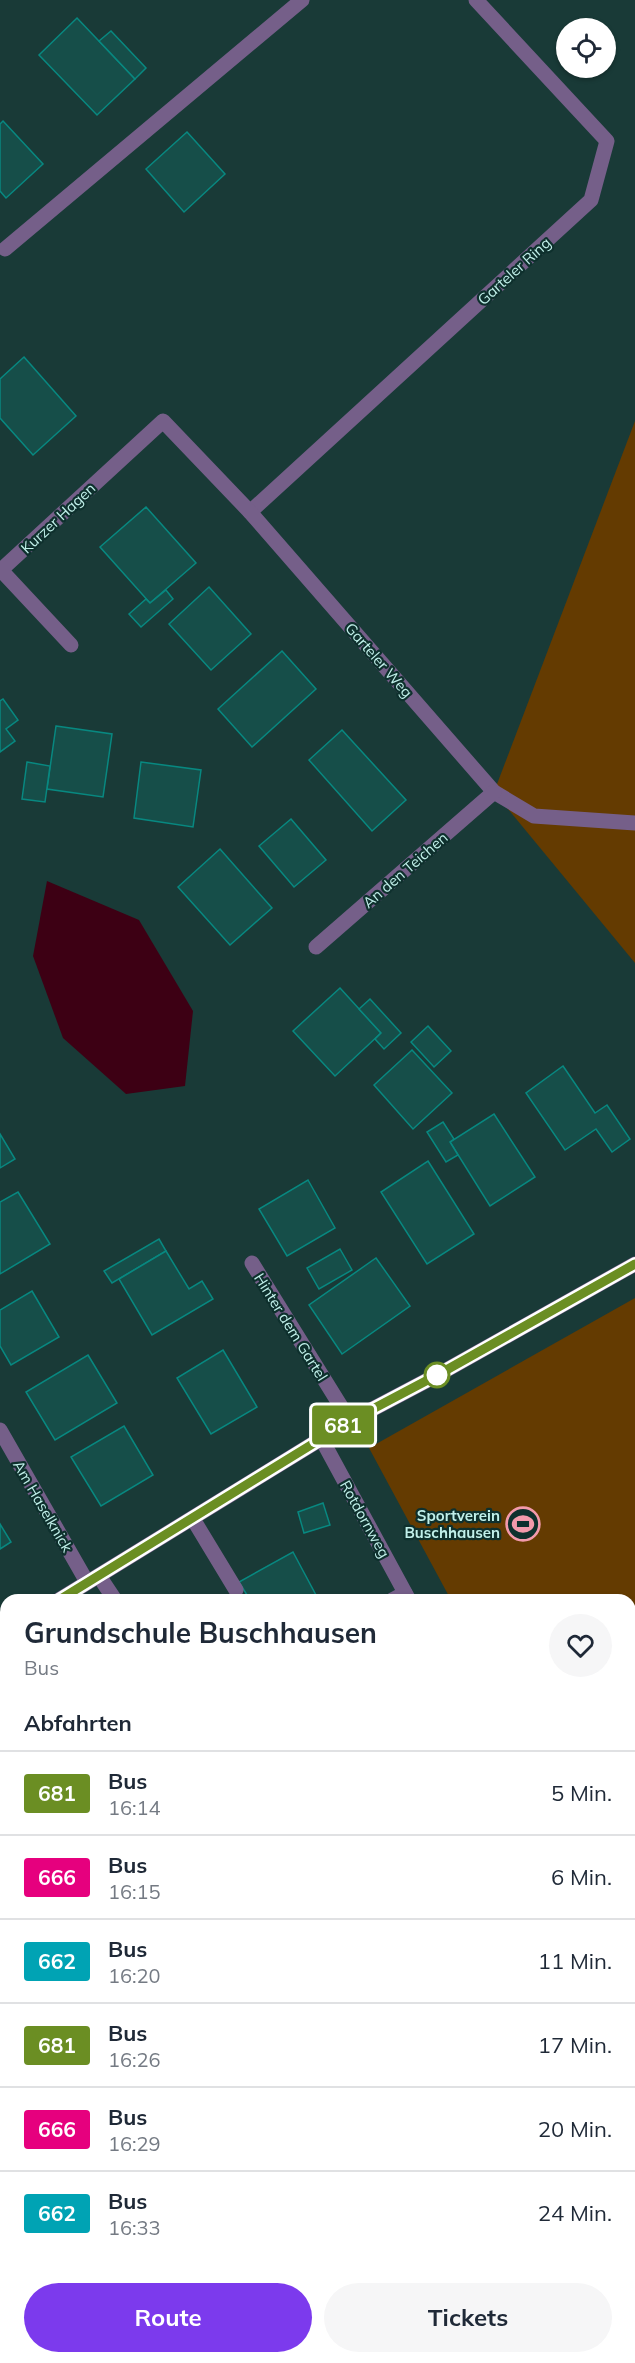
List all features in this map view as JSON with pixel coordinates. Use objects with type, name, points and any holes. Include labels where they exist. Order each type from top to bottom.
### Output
[{"type":"street","points":[[5,249],[302,0]]},
{"type":"street","name":"Garteler Ring","points":[[250,512],[591,200],[607,141],[476,0]]},
{"type":"street","name":"Garteler Weg","points":[[163,421],[250,512],[494,792],[534,816],[635,823]]},
{"type":"street","name":"Kurzer Hagen","points":[[71,645],[2,570],[163,421]]},
{"type":"street","name":"An den Teichen","points":[[316,947],[494,792]]},
{"type":"street","name":"Hinter dem Gartel","points":[[252,1263],[350,1421]]},
{"type":"street","points":[[69,1594],[350,1421],[441,1373],[635,1264]]},
{"type":"street","name":"Am Haselknick","points":[[0,1430],[93,1579],[109,1594]]},
{"type":"street","name":"Rotdornweg","points":[[321,1438],[400,1594]]},
{"type":"street","points":[[193,1519],[236,1590]]},
{"type":"shaded area","points":[[635,421],[635,963],[494,792]]},
{"type":"shaded area","points":[[47,881],[139,920],[193,1011],[185,1086],[126,1094],[63,1038],[33,956]]},
{"type":"shaded area","name":"Sportverein Buschhausen","points":[[635,1298],[635,1594],[448,1594],[369,1448]]},
{"type":"building","points":[[77,18],[135,79],[97,115],[39,55]]},
{"type":"building","points":[[111,31],[146,68],[135,79],[99,41]]},
{"type":"building","points":[[3,121],[43,164],[6,198],[0,191],[0,124]]},
{"type":"building","points":[[187,132],[225,174],[184,212],[146,169]]},
{"type":"building","points":[[24,357],[76,416],[33,455],[0,418],[0,379]]},
{"type":"building","points":[[146,507],[196,563],[150,603],[100,547]]},
{"type":"building","points":[[209,587],[251,634],[211,670],[169,624]]},
{"type":"building","points":[[166,590],[173,599],[141,627],[129,614],[146,599],[150,603]]},
{"type":"building","points":[[282,651],[316,689],[252,747],[218,709]]},
{"type":"building","points":[[3,699],[18,720],[6,729],[15,741],[0,752],[0,701]]},
{"type":"building","points":[[56,726],[112,734],[103,797],[47,789]]},
{"type":"building","points":[[342,730],[406,800],[372,831],[309,760]]},
{"type":"building","points":[[27,762],[50,766],[45,802],[22,799]]},
{"type":"building","points":[[141,762],[201,770],[193,827],[134,818]]},
{"type":"building","points":[[291,819],[326,860],[294,887],[259,846]]},
{"type":"building","points":[[220,849],[272,908],[230,945],[178,887]]},
{"type":"building","points":[[340,988],[381,1033],[335,1076],[293,1031]]},
{"type":"building","points":[[370,999],[401,1033],[384,1049],[375,1039],[381,1033],[359,1009]]},
{"type":"building","points":[[428,1026],[451,1051],[434,1067],[411,1042]]},
{"type":"building","points":[[412,1050],[452,1093],[413,1129],[374,1085]]},
{"type":"building","points":[[563,1066],[595,1113],[607,1105],[630,1139],[612,1152],[596,1129],[565,1150],[526,1093]]},
{"type":"building","points":[[494,1114],[535,1177],[490,1206],[450,1142]]},
{"type":"building","points":[[443,1122],[454,1139],[450,1142],[458,1155],[446,1162],[427,1132]]},
{"type":"building","points":[[0,1134],[15,1159],[0,1168]]},
{"type":"building","points":[[428,1161],[474,1234],[427,1264],[381,1192]]},
{"type":"building","points":[[308,1180],[335,1228],[287,1256],[259,1209]]},
{"type":"building","points":[[18,1192],[50,1244],[0,1274],[0,1202]]},
{"type":"building","points":[[159,1239],[166,1251],[112,1283],[104,1271]]},
{"type":"building","points":[[340,1249],[352,1270],[319,1289],[307,1268]]},
{"type":"building","points":[[166,1251],[189,1289],[202,1281],[213,1299],[152,1335],[119,1279]]},
{"type":"building","points":[[376,1258],[410,1306],[342,1354],[309,1305]]},
{"type":"building","points":[[32,1291],[59,1337],[11,1365],[0,1346],[0,1310]]},
{"type":"building","points":[[223,1350],[257,1407],[211,1434],[177,1378]]},
{"type":"building","points":[[88,1355],[117,1403],[55,1440],[26,1392]]},
{"type":"building","points":[[124,1426],[153,1475],[101,1506],[71,1457]]},
{"type":"building","points":[[323,1503],[330,1525],[304,1533],[298,1512]]},
{"type":"building","points":[[0,1524],[11,1542],[0,1549]]},
{"type":"building","points":[[293,1552],[315,1594],[246,1594],[239,1582]]},
{"type":"bus line","name":"681","points":[[68,1594],[350,1421],[441,1373],[635,1264]]},
{"type":"place","name":"Sportverein Buschhausen","points":[[523,1524]]}]
